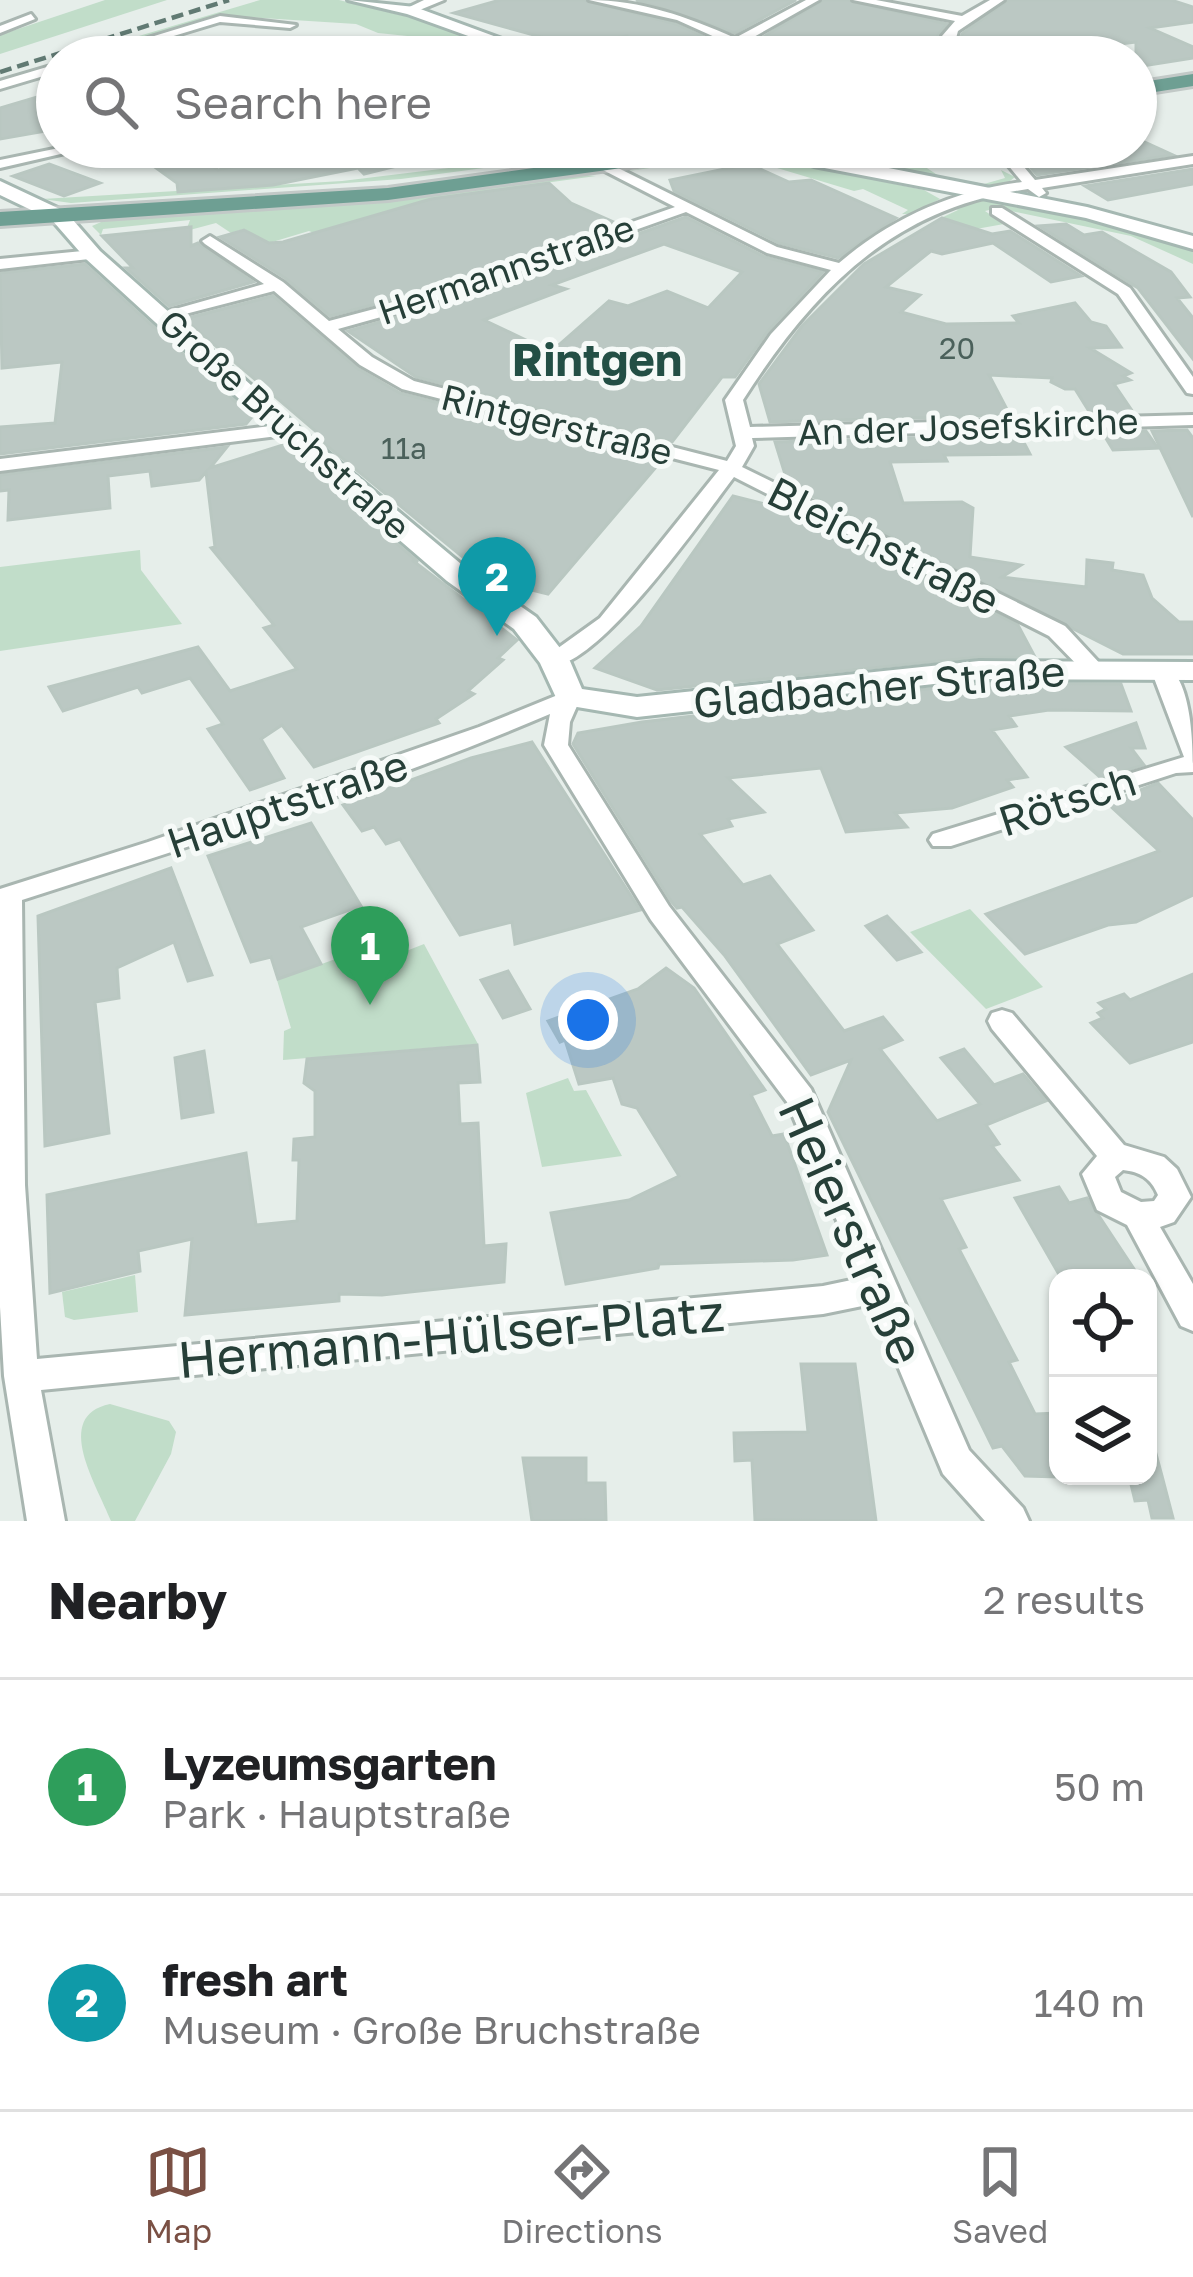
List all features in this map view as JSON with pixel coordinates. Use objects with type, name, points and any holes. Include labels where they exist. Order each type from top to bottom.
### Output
[{"type":"main road","points":[[356,0],[410,10],[484,36]]},
{"type":"main road","points":[[1157,76],[1193,70]]},
{"type":"main road","points":[[1157,85],[1193,80]]},
{"type":"main road","points":[[0,219],[346,188],[496,168]]},
{"type":"main road","points":[[1,196],[52,211],[388,194],[590,168]]},
{"type":"main road","points":[[859,168],[1109,218],[1193,243]]},
{"type":"main road","name":"Große Bruchstraße","points":[[52,211],[93,255],[287,430],[457,575],[525,623],[555,661],[570,697]]},
{"type":"main road","name":"Gladbacher Straße","points":[[570,697],[638,707],[980,670],[1177,670]]},
{"type":"street","points":[[410,10],[437,0]]},
{"type":"street","points":[[593,0],[680,17],[723,36]]},
{"type":"street","points":[[747,36],[814,0]]},
{"type":"street","points":[[858,0],[962,19]]},
{"type":"street","points":[[947,36],[962,19],[999,0]]},
{"type":"street","points":[[0,30],[31,17]]},
{"type":"street","points":[[162,36],[220,19],[290,25]]},
{"type":"street","points":[[0,86],[36,75]]},
{"type":"street","points":[[0,164],[36,157]]},
{"type":"street","points":[[1157,166],[1193,160]]},
{"type":"street","points":[[610,168],[772,250],[841,268]]},
{"type":"street","points":[[1018,168],[1046,206]]},
{"type":"street","points":[[555,661],[608,622],[745,446],[734,400],[784,327],[841,268],[910,221],[977,193],[1142,168]]},
{"type":"street","name":"Hermannstraße","points":[[326,327],[418,302],[685,208]]},
{"type":"street","points":[[998,211],[1124,291],[1193,389]]},
{"type":"street","name":"Rintgerstraße","points":[[210,242],[277,284],[366,361],[408,386],[728,467]]},
{"type":"street","points":[[0,264],[93,255]]},
{"type":"street","points":[[162,315],[277,284]]},
{"type":"street","name":"An der Josefskirche","points":[[743,433],[1193,420]]},
{"type":"street","points":[[0,465],[287,430]]},
{"type":"street","name":"Bleichstraße","points":[[728,467],[1057,631],[1094,669]]},
{"type":"street","points":[[1177,670],[1193,753]]},
{"type":"street","name":"Hauptstraße","points":[[4,897],[488,732],[570,697]]},
{"type":"street","name":"Heierstraße","points":[[570,697],[558,722],[556,746],[660,913],[800,1097],[956,1462],[1010,1521]]},
{"type":"street","name":"Rötsch","points":[[943,839],[1193,764]]},
{"type":"street","points":[[4,897],[5,1106],[21,1376],[46,1521]]},
{"type":"street","points":[[1001,1021],[1116,1157]]},
{"type":"street","points":[[1116,1157],[1143,1158],[1167,1174],[1175,1197],[1162,1213],[1138,1216],[1108,1201],[1098,1174],[1116,1157]]},
{"type":"street","points":[[1138,1216],[1193,1316]]},
{"type":"street","name":"Hermann-Hülser-Platz","points":[[21,1376],[823,1300],[879,1288]]},
{"type":"green space","points":[[105,0],[167,0],[56,36],[36,36],[36,42],[0,54],[0,35]]},
{"type":"green space","points":[[260,0],[339,0],[478,36],[407,36],[378,33],[356,24],[229,16],[139,36]]},
{"type":"green space","points":[[484,168],[401,179],[71,203],[42,199]]},
{"type":"green space","points":[[777,168],[816,168],[924,190],[940,199],[912,214],[902,214],[908,210],[863,189],[854,191]]},
{"type":"green space","points":[[880,168],[927,168],[939,176],[984,184],[1005,178],[1001,170],[1015,177],[1006,184],[981,188]]},
{"type":"green space","points":[[596,176],[428,199],[316,234],[309,231],[269,243],[244,229],[231,233],[216,223],[186,231],[190,220],[103,229],[101,235],[92,226],[108,219],[322,205]]},
{"type":"green space","points":[[976,199],[1102,221],[1193,247],[1193,264],[1131,236],[997,208],[985,211],[1004,224],[976,229],[941,218],[958,210],[950,207]]},
{"type":"green space","points":[[140,550],[141,570],[182,624],[0,651],[0,567]]},
{"type":"green space","points":[[970,909],[1043,987],[986,1009],[910,932]]},
{"type":"green space","points":[[383,942],[391,957],[424,944],[478,1044],[283,1060],[284,1031],[291,1028],[277,980]]},
{"type":"green space","points":[[568,1078],[574,1091],[586,1090],[622,1156],[542,1167],[526,1093]]},
{"type":"green space","points":[[135,1275],[138,1312],[74,1320],[65,1317],[62,1292]]},
{"type":"green space","points":[[110,1404],[169,1421],[176,1432],[171,1454],[135,1521],[111,1521],[84,1454],[84,1422],[93,1411]]},
{"type":"building","points":[[500,0],[585,0],[676,24],[702,36],[537,36],[454,13]]},
{"type":"building","points":[[636,0],[796,0],[735,33]]},
{"type":"building","points":[[823,0],[849,0],[947,24],[938,36],[765,36]]},
{"type":"building","points":[[1008,0],[1171,0],[1193,7],[1193,22],[1150,28],[1193,47],[1193,58],[1157,64],[1157,36],[962,34]]},
{"type":"building","points":[[36,97],[36,133],[0,139],[0,108]]},
{"type":"building","points":[[37,168],[60,168],[100,183],[64,196],[13,176]]},
{"type":"building","points":[[156,168],[358,168],[273,185],[178,192],[177,183]]},
{"type":"building","points":[[358,168],[388,168],[364,174]]},
{"type":"building","points":[[729,168],[758,168],[789,182],[811,180],[896,218],[838,258],[779,243],[674,191],[670,180]]},
{"type":"building","points":[[1031,168],[1085,168],[1037,175]]},
{"type":"building","points":[[1193,169],[1193,184],[1108,200],[1085,186]]},
{"type":"building","points":[[549,183],[571,203],[616,223],[411,295],[330,316],[285,278],[220,237],[244,230],[269,243],[283,242],[431,199]]},
{"type":"building","points":[[686,217],[765,257],[823,272],[768,331],[735,377],[722,377],[672,442],[416,377],[348,331],[426,309]],"holes":[[[664,244],[742,272],[708,308],[667,291],[628,306],[609,301],[551,352],[484,320],[566,289],[552,285]]]},
{"type":"building","points":[[942,218],[992,234],[1010,231],[1081,276],[1051,282],[993,243],[942,254],[931,251],[886,287],[920,295],[901,312],[946,324],[1019,323],[1013,316],[1075,303],[1091,322],[1106,326],[1121,347],[1090,348],[1131,373],[1123,376],[1130,380],[1114,384],[1133,412],[1090,413],[1075,389],[1065,389],[1051,382],[1052,378],[989,375],[1010,415],[770,422],[759,384],[802,326],[864,264]]},
{"type":"building","points":[[1066,224],[1084,235],[1102,232],[1171,272],[1190,297],[1177,298],[1193,318],[1193,359],[1138,288],[1039,226]]},
{"type":"building","points":[[191,227],[191,246],[198,243],[253,282],[169,306],[126,268],[133,268],[102,236]]},
{"type":"building","points":[[85,264],[252,417],[246,424],[0,454],[0,427],[55,423],[62,362],[2,368],[0,273]]},
{"type":"building","points":[[273,296],[357,368],[400,393],[662,460],[548,594],[491,580],[316,437],[319,434],[184,319]]},
{"type":"building","points":[[1187,430],[1193,438],[1193,517],[1152,431]]},
{"type":"building","points":[[1146,431],[1158,448],[1113,450],[1102,432]]},
{"type":"building","points":[[1020,435],[1030,454],[944,455],[947,461],[890,462],[903,503],[962,502],[973,508],[970,557],[1021,565],[1002,577],[1086,587],[1087,560],[1113,563],[1112,570],[1143,575],[1152,598],[1179,622],[1193,622],[1193,654],[1123,654],[788,484],[775,442]]},
{"type":"building","points":[[283,445],[418,562],[412,560],[517,640],[498,658],[503,660],[468,691],[474,694],[436,719],[439,723],[314,767],[282,725],[261,739],[284,778],[250,790],[208,729],[223,724],[190,678],[142,693],[138,687],[63,711],[49,687],[198,647],[230,691],[297,669],[264,628],[274,625],[211,548],[215,547],[206,472],[199,480],[152,486],[150,471],[108,476],[110,508],[8,520],[9,490],[0,491],[0,475],[227,447],[210,468]]},
{"type":"building","points":[[733,496],[792,511],[1018,625],[1035,657],[979,657],[657,690],[595,668],[641,626]]},
{"type":"building","points":[[979,683],[1121,684],[1131,711],[1049,710],[1009,716],[1016,726],[992,730],[1027,777],[1007,780],[1013,787],[952,808],[895,813],[907,827],[846,832],[821,768],[728,778],[764,812],[728,819],[732,826],[700,834],[743,885],[770,876],[813,930],[777,944],[844,1031],[883,1017],[902,1040],[880,1049],[937,1121],[980,1104],[941,1058],[964,1049],[994,1085],[1023,1074],[1046,1101],[986,1125],[999,1144],[992,1146],[1019,1180],[941,1199],[966,1247],[959,1249],[1017,1360],[1009,1362],[1035,1414],[1049,1413],[1049,1477],[1025,1476],[1002,1446],[993,1448],[828,1112],[851,1060],[811,1075],[725,956],[682,907],[671,901],[573,744],[578,733]]},
{"type":"building","points":[[1136,723],[1145,748],[1131,748],[1144,765],[1101,778],[1066,747]]},
{"type":"building","points":[[532,742],[640,910],[515,944],[512,922],[460,935],[400,839],[386,844],[374,827],[362,831],[343,805],[471,758]]},
{"type":"building","points":[[1158,783],[1193,820],[1193,895],[1136,922],[1108,925],[1025,954],[986,914],[1159,851],[1107,803]]},
{"type":"building","points":[[311,823],[361,906],[301,927],[321,964],[278,979],[271,957],[251,962],[208,856]]},
{"type":"building","points":[[171,868],[212,975],[188,981],[174,942],[117,968],[119,998],[95,1002],[109,1133],[45,1146],[38,916]]},
{"type":"building","points":[[887,916],[921,952],[897,960],[866,926]]},
{"type":"building","points":[[666,968],[694,988],[765,1090],[751,1095],[772,1136],[784,1134],[827,1255],[659,1264],[658,1268],[566,1284],[551,1213],[629,1200],[679,1176],[637,1108],[622,1104],[613,1078],[579,1084],[565,1040],[560,1042],[548,1021],[638,989]]},
{"type":"building","points":[[508,971],[530,1009],[503,1018],[481,980]]},
{"type":"building","points":[[1193,974],[1193,1042],[1130,1063],[1091,1023],[1103,1018],[1098,1013],[1106,1009],[1099,1003],[1124,994],[1130,1000]]},
{"type":"building","points":[[477,1045],[480,1082],[458,1083],[460,1124],[478,1123],[484,1246],[506,1244],[504,1282],[382,1295],[339,1294],[339,1301],[185,1315],[192,1239],[138,1251],[140,1271],[50,1293],[47,1195],[246,1153],[256,1225],[297,1221],[299,1160],[293,1160],[294,1139],[315,1137],[315,1091],[304,1083],[307,1059]]},
{"type":"building","points":[[204,1051],[213,1112],[182,1118],[175,1058]]},
{"type":"building","points":[[1059,1187],[1069,1203],[1087,1198],[1134,1269],[1056,1269],[1015,1198]]},
{"type":"building","points":[[801,1364],[855,1364],[876,1521],[755,1520],[752,1460],[735,1461],[734,1433],[808,1432]]},
{"type":"building","points":[[523,1458],[586,1458],[586,1483],[605,1483],[606,1520],[532,1521]]},
{"type":"building","points":[[1157,1458],[1173,1518],[1152,1518],[1148,1500],[1135,1501],[1131,1485],[1157,1485]]},
{"type":"railway","points":[[114,36],[229,0]]},
{"type":"railway","points":[[0,72],[36,61]]},
{"type":"place","name":"fresh art","points":[[497,636]]},
{"type":"place","name":"Lyzeumsgarten","points":[[370,1005]]},
{"type":"district","name":"Rintgen","points":[[597,359]]}]
